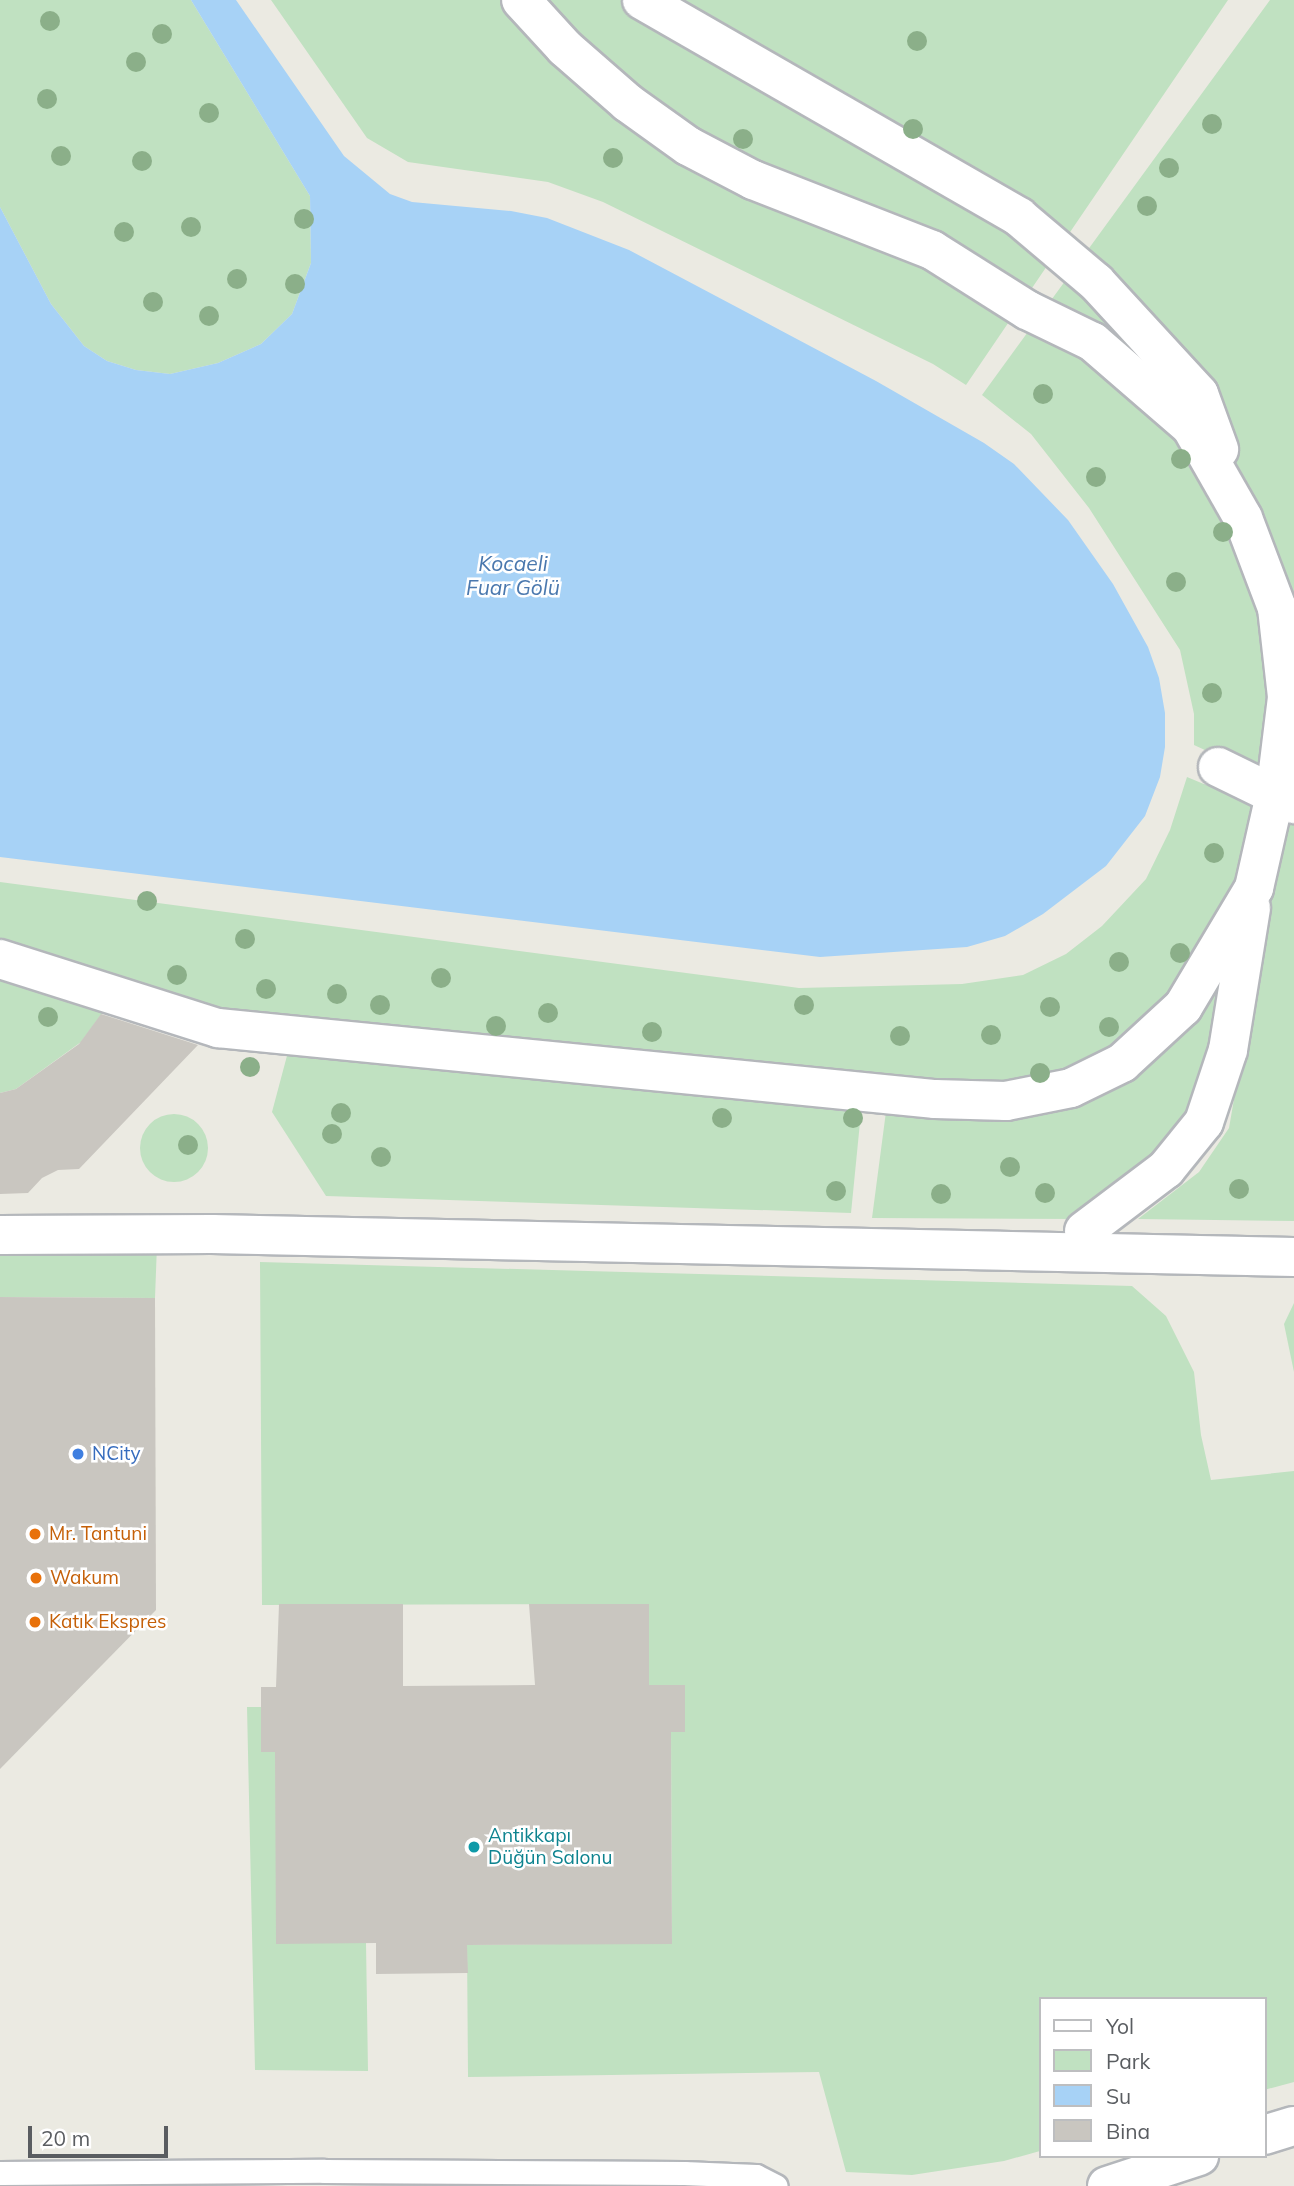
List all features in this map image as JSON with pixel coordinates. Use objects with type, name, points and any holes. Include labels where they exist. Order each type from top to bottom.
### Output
[{"type":"street","points":[[521,0],[565,48],[628,103],[688,146],[754,180],[932,250],[1027,310],[1093,341],[1191,427],[1243,518]]},
{"type":"street","points":[[642,0],[1019,217],[1096,282],[1199,394],[1278,608],[1287,697],[1285,799],[1254,888],[1228,1050],[1204,1122],[1166,1168],[1084,1231]]},
{"type":"street","points":[[1218,767],[1285,799]]},
{"type":"street","points":[[0,959],[218,1028],[935,1099],[1006,1101],[1072,1088],[1122,1063],[1183,1007],[1254,888]]},
{"type":"street","points":[[0,1235],[212,1234],[1294,1257]]},
{"type":"street","points":[[1266,2134],[1294,2126]]},
{"type":"street","points":[[1107,2186],[1193,2158]]},
{"type":"lane","points":[[0,2173],[684,2173],[756,2176],[776,2186]]},
{"type":"green space","points":[[0,0],[191,0],[310,196],[311,263],[292,314],[261,344],[218,363],[170,374],[136,370],[107,361],[84,346],[51,304],[0,207]]},
{"type":"green space","points":[[271,0],[1228,0],[966,385],[933,364],[603,202],[548,182],[408,162],[367,138]]},
{"type":"green space","points":[[1270,0],[1294,0],[1294,791],[1194,745],[1194,714],[1180,650],[1089,508],[1031,434],[982,395]]},
{"type":"green space","points":[[1187,777],[1259,807],[1247,864],[1180,991],[1113,1050],[1071,1077],[1002,1088],[212,1011],[0,946],[0,882],[799,988],[962,984],[1023,975],[1066,954],[1102,926],[1146,879],[1170,830]]},
{"type":"green space","points":[[1284,811],[1294,816],[1294,1221],[1138,1219],[1199,1172],[1229,1128]]},
{"type":"green space","points":[[1238,931],[1196,1116],[1158,1164],[1080,1219],[872,1218],[887,1104],[1082,1096]]},
{"type":"green space","points":[[0,974],[106,1008],[81,1042],[16,1089],[0,1093]]},
{"type":"green space","points":[[292,1037],[863,1092],[851,1213],[326,1196],[272,1112]]},
{"type":"green space","points":[[174,1114],[187,1117],[198,1124],[205,1135],[208,1148],[205,1161],[198,1172],[187,1179],[174,1182],[161,1179],[150,1172],[143,1161],[140,1148],[143,1135],[150,1124],[161,1117]]},
{"type":"green space","points":[[157,1245],[155,1298],[0,1297],[0,1246]]},
{"type":"green space","points":[[260,1262],[1132,1286],[1166,1316],[1194,1372],[1201,1435],[1211,1480],[1294,1471],[1294,2082],[1266,2089],[1266,1997],[1038,1997],[1038,2152],[1004,2161],[912,2175],[846,2172],[819,2072],[468,2077],[467,1945],[672,1943],[671,1732],[685,1732],[685,1685],[649,1685],[649,1604],[262,1605]]},
{"type":"green space","points":[[1294,1303],[1294,1372],[1284,1324]]},
{"type":"green space","points":[[247,1707],[261,1707],[261,1752],[275,1752],[366,1943],[368,2071],[255,2070]]},
{"type":"water","name":"Kocaeli Fuar Gölü","points":[[191,0],[236,0],[344,156],[390,194],[412,202],[511,211],[547,218],[629,250],[876,381],[984,443],[1014,464],[1068,520],[1113,584],[1148,647],[1159,678],[1165,713],[1165,747],[1160,777],[1145,816],[1106,866],[1043,914],[1005,936],[967,947],[820,957],[0,857],[0,207],[51,304],[84,346],[107,361],[136,370],[170,374],[218,363],[261,344],[292,314],[311,263],[310,196]]},
{"type":"building","points":[[101,1014],[198,1045],[79,1169],[58,1170],[42,1178],[28,1193],[0,1194],[0,1093],[16,1089],[79,1044]]},
{"type":"building","name":"NCity","points":[[0,1297],[155,1298],[156,1610],[0,1769]]},
{"type":"building","name":"Antikkapı Düğün Salonu","points":[[279,1604],[403,1604],[403,1686],[535,1685],[529,1604],[649,1604],[649,1685],[685,1685],[685,1732],[671,1732],[672,1944],[467,1945],[468,1973],[376,1974],[376,1943],[276,1944],[275,1752],[261,1752],[261,1687],[276,1687]]},
{"type":"place","name":"NCity","points":[[78,1454]]},
{"type":"place","name":"Mr. Tantuni","points":[[35,1534]]},
{"type":"place","name":"Wakum","points":[[36,1578]]},
{"type":"place","name":"Katık Ekspres","points":[[35,1622]]},
{"type":"place","name":"Antikkapı Düğün Salonu","points":[[474,1847]]}]
